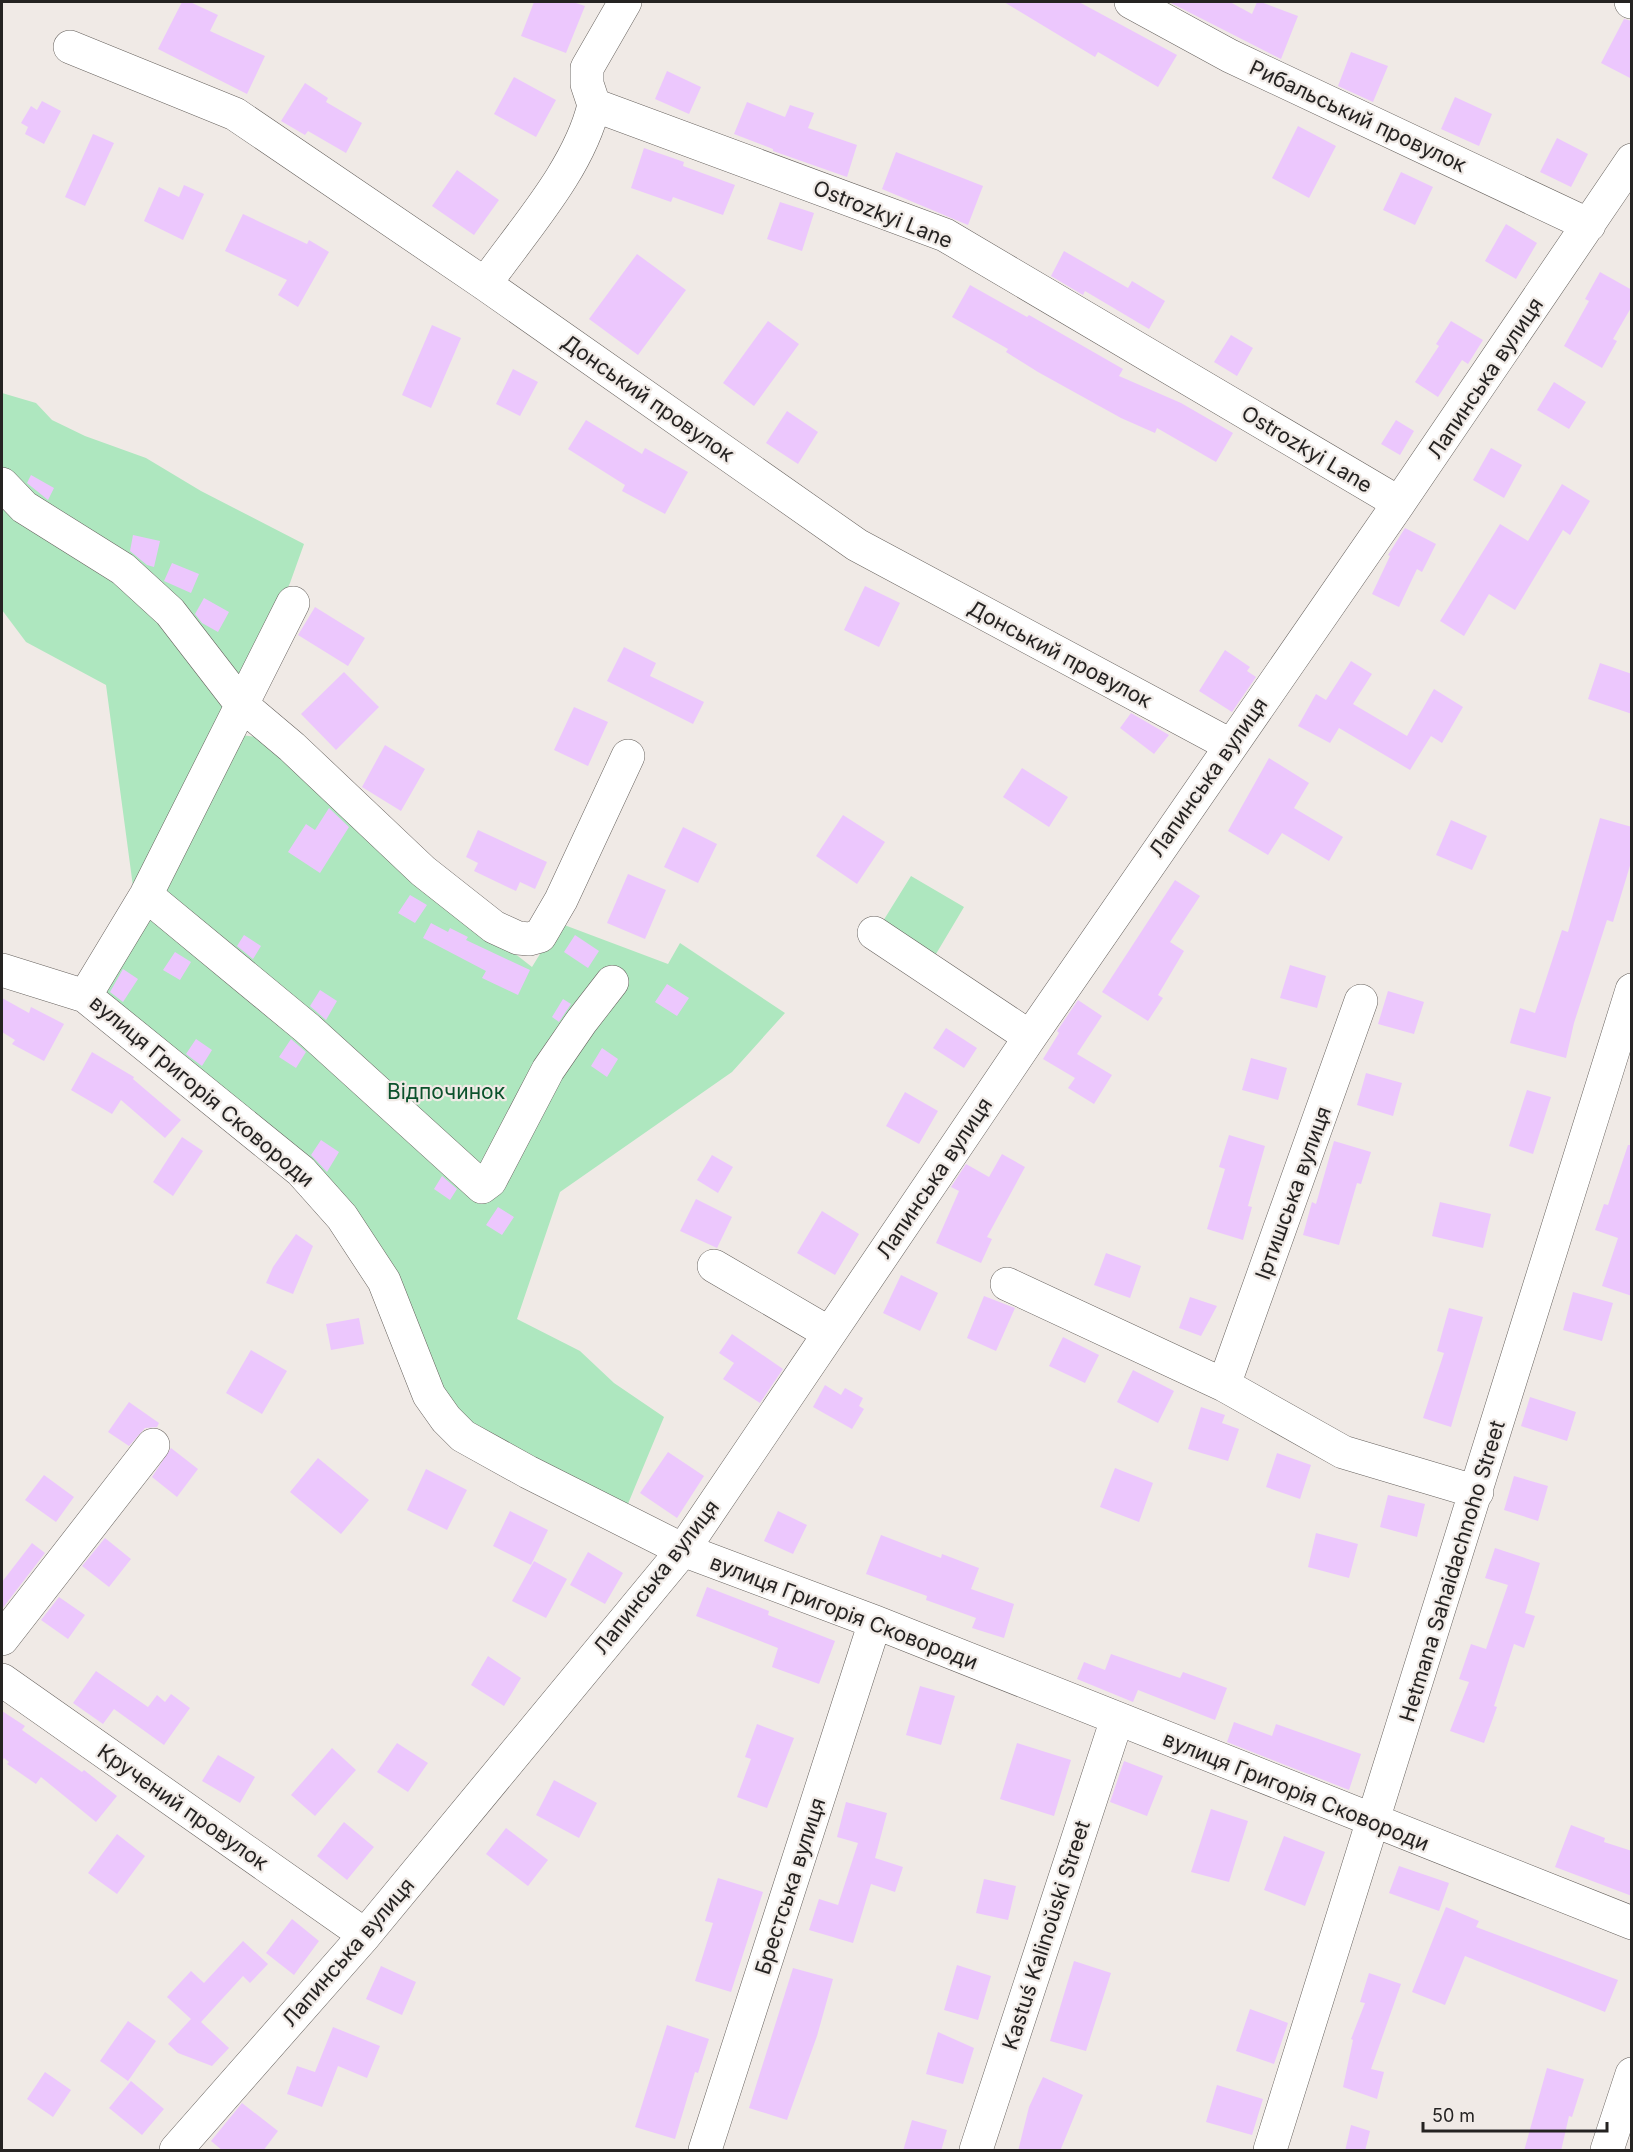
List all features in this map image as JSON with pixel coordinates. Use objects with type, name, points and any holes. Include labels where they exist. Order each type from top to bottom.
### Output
[{"type":"street","points":[[485,284],[562,176],[588,130],[594,105],[587,84],[587,68],[625,2]]},
{"type":"street","name":"Рибальський провулок","points":[[1131,2],[1230,56],[1589,225]]},
{"type":"street","name":"Донський провулок","points":[[70,47],[235,114],[485,284],[857,545],[1230,745]]},
{"type":"street","name":"Ostrozkyi Lane","points":[[594,105],[945,235],[1399,504]]},
{"type":"street","name":"Лапинська вулиця","points":[[176,2151],[365,1935],[683,1550],[1030,1037],[1399,504],[1632,160]]},
{"type":"street","points":[[2,484],[24,507],[123,569],[170,612],[241,704],[292,747],[423,871],[494,927],[518,938],[529,939],[540,936],[561,900],[628,756]]},
{"type":"street","name":"вулиця Григорія Сковороди","points":[[293,603],[146,895],[85,996],[301,1171],[342,1217],[384,1281],[429,1395],[446,1419],[463,1436],[528,1472],[683,1550],[875,1622],[1374,1823],[1632,1923]]},
{"type":"street","points":[[146,895],[308,1028],[482,1187],[490,1181],[548,1070],[612,982]]},
{"type":"street","points":[[874,933],[1030,1037]]},
{"type":"street","points":[[2,970],[85,996]]},
{"type":"street","name":"Hetmana Sahaidachnoho Street","points":[[1270,2151],[1632,990]]},
{"type":"street","name":"Іртишська вулиця","points":[[1224,1384],[1361,1001]]},
{"type":"street","points":[[714,1266],[829,1333]]},
{"type":"street","points":[[1006,1284],[1224,1384],[1343,1452],[1477,1492]]},
{"type":"street","points":[[2,1639],[153,1444]]},
{"type":"street","name":"Брестська вулиця","points":[[705,2151],[875,1622]]},
{"type":"street","name":"Кручений провулок","points":[[2,1680],[365,1935]]},
{"type":"street","name":"Kastuś Kalinoŭski Street","points":[[976,2151],[1117,1719]]},
{"type":"street","points":[[1607,2151],[1632,2074]]},
{"type":"green space","points":[[2,393],[36,403],[52,420],[85,436],[146,458],[201,491],[304,544],[290,583],[249,672],[134,894],[106,685],[26,642],[2,610]]},
{"type":"green space","name":"Відпочинок","points":[[241,735],[257,737],[437,893],[532,967],[559,923],[668,964],[680,943],[785,1013],[732,1072],[560,1192],[517,1319],[580,1351],[614,1383],[664,1417],[625,1511],[460,1422],[371,1242],[97,996],[160,892]]},
{"type":"green space","points":[[911,876],[964,907],[933,959],[880,926]]},
{"type":"building","points":[[182,2],[190,2],[218,15],[210,31],[265,56],[247,94],[158,49]]},
{"type":"building","points":[[534,2],[573,2],[585,6],[566,53],[521,36]]},
{"type":"building","points":[[1004,2],[1079,2],[1177,55],[1158,87],[1098,52],[1095,57]]},
{"type":"building","points":[[1169,2],[1230,2],[1252,14],[1257,2],[1261,2],[1298,16],[1281,59]]},
{"type":"building","points":[[1624,19],[1632,21],[1632,79],[1601,63]]},
{"type":"building","points":[[1351,52],[1388,66],[1373,102],[1338,86]]},
{"type":"building","points":[[667,71],[701,87],[689,114],[655,99]]},
{"type":"building","points":[[514,77],[556,100],[536,137],[494,114]]},
{"type":"building","points":[[305,83],[328,98],[326,102],[362,123],[346,153],[308,131],[305,135],[281,121]]},
{"type":"building","points":[[1455,97],[1492,114],[1479,146],[1441,129]]},
{"type":"building","points":[[42,101],[61,111],[44,144],[25,134],[28,127],[21,123],[31,106],[37,110]]},
{"type":"building","points":[[747,102],[785,117],[790,105],[814,113],[808,128],[857,145],[847,177],[773,151],[773,149],[734,134]]},
{"type":"building","points":[[1298,126],[1336,146],[1309,198],[1272,178]]},
{"type":"building","points":[[93,134],[114,143],[85,206],[65,197]]},
{"type":"building","points":[[1557,138],[1588,154],[1571,187],[1540,172]]},
{"type":"building","points":[[644,148],[684,162],[683,166],[735,185],[723,215],[673,197],[671,202],[631,188]]},
{"type":"building","points":[[896,152],[983,186],[968,225],[882,189]]},
{"type":"building","points":[[457,170],[499,200],[474,235],[432,206]]},
{"type":"building","points":[[1401,172],[1433,187],[1415,225],[1383,210]]},
{"type":"building","points":[[184,185],[204,194],[183,240],[144,221],[159,187],[179,197]]},
{"type":"building","points":[[780,202],[814,213],[802,251],[767,239]]},
{"type":"building","points":[[243,214],[307,244],[309,240],[329,252],[298,307],[278,295],[287,280],[225,251]]},
{"type":"building","points":[[1506,224],[1537,243],[1516,279],[1485,261]]},
{"type":"building","points":[[1064,251],[1128,288],[1132,281],[1165,301],[1149,329],[1085,291],[1083,295],[1051,276]]},
{"type":"building","points":[[637,254],[686,290],[638,355],[589,319]]},
{"type":"building","points":[[1600,272],[1632,290],[1632,306],[1613,339],[1617,341],[1602,368],[1564,346],[1589,301],[1585,299]]},
{"type":"building","points":[[970,285],[1027,317],[1029,315],[1123,369],[1119,376],[1181,403],[1233,433],[1216,462],[1157,428],[1155,433],[1121,418],[1038,372],[1006,352],[1008,349],[952,317]]},
{"type":"building","points":[[768,321],[799,344],[754,406],[723,383]]},
{"type":"building","points":[[1451,321],[1483,340],[1468,364],[1462,360],[1438,397],[1415,382],[1439,346],[1436,344]]},
{"type":"building","points":[[432,325],[461,338],[431,408],[402,395]]},
{"type":"building","points":[[1231,335],[1253,348],[1237,376],[1214,362]]},
{"type":"building","points":[[513,369],[538,382],[520,416],[496,404]]},
{"type":"building","points":[[1554,382],[1586,402],[1569,429],[1537,410]]},
{"type":"building","points":[[787,411],[818,432],[798,464],[766,443]]},
{"type":"building","points":[[586,420],[642,454],[645,448],[688,472],[665,514],[622,491],[625,485],[568,449]]},
{"type":"building","points":[[1396,420],[1414,431],[1400,455],[1381,444]]},
{"type":"building","points":[[1491,448],[1522,465],[1504,498],[1473,480]]},
{"type":"building","points":[[31,475],[54,488],[48,500],[27,483]]},
{"type":"building","points":[[1562,484],[1590,501],[1570,535],[1563,530],[1515,610],[1489,594],[1464,636],[1440,621],[1500,524],[1528,541]]},
{"type":"building","points":[[1405,528],[1436,544],[1422,572],[1417,569],[1399,607],[1372,594],[1390,556],[1388,555]]},
{"type":"building","points":[[133,535],[160,541],[154,567],[147,565],[130,551]]},
{"type":"building","points":[[172,563],[199,574],[191,593],[164,581]]},
{"type":"building","points":[[865,586],[900,603],[879,647],[844,630]]},
{"type":"building","points":[[204,598],[229,612],[218,632],[202,623],[195,614]]},
{"type":"building","points":[[315,607],[365,638],[348,666],[298,635]]},
{"type":"building","points":[[624,647],[656,663],[650,676],[704,702],[693,724],[607,681]]},
{"type":"building","points":[[1225,650],[1250,667],[1247,671],[1256,677],[1232,712],[1199,691]]},
{"type":"building","points":[[1351,661],[1372,674],[1353,704],[1407,736],[1434,689],[1463,707],[1442,743],[1431,736],[1410,770],[1339,728],[1330,743],[1298,726],[1316,694],[1326,700]]},
{"type":"building","points":[[1600,663],[1632,674],[1632,714],[1588,699]]},
{"type":"building","points":[[344,672],[379,707],[336,750],[301,714]]},
{"type":"building","points":[[574,707],[608,722],[588,766],[554,750]]},
{"type":"building","points":[[1131,713],[1169,735],[1154,754],[1120,728]]},
{"type":"building","points":[[385,745],[425,769],[401,811],[362,787]]},
{"type":"building","points":[[1269,758],[1309,783],[1294,808],[1343,837],[1329,861],[1282,833],[1268,855],[1228,831]]},
{"type":"building","points":[[1022,768],[1068,797],[1049,827],[1003,797]]},
{"type":"building","points":[[329,808],[349,827],[320,873],[288,852],[306,824],[315,830]]},
{"type":"building","points":[[843,815],[885,842],[857,884],[816,856]]},
{"type":"building","points":[[1600,818],[1632,827],[1632,859],[1613,922],[1607,920],[1574,1023],[1566,1058],[1510,1043],[1520,1008],[1535,1013],[1562,930],[1568,932]]},
{"type":"building","points":[[1451,820],[1487,836],[1472,870],[1436,855]]},
{"type":"building","points":[[683,827],[717,844],[698,883],[664,867]]},
{"type":"building","points":[[478,830],[547,862],[535,889],[520,882],[516,891],[474,871],[478,863],[466,857]]},
{"type":"building","points":[[628,874],[666,890],[645,939],[607,923]]},
{"type":"building","points":[[1175,880],[1200,896],[1170,942],[1184,951],[1158,995],[1163,998],[1148,1021],[1102,992]]},
{"type":"building","points":[[410,895],[427,905],[415,923],[398,913]]},
{"type":"building","points":[[431,923],[448,932],[450,928],[468,937],[466,940],[530,970],[518,995],[482,978],[486,971],[423,938]]},
{"type":"building","points":[[244,935],[261,946],[253,959],[237,946]]},
{"type":"building","points":[[575,935],[599,951],[588,968],[564,952]]},
{"type":"building","points":[[175,952],[191,962],[180,980],[163,970]]},
{"type":"building","points":[[1290,965],[1326,976],[1317,1008],[1280,998]]},
{"type":"building","points":[[123,969],[138,979],[123,1002],[110,992]]},
{"type":"building","points":[[667,984],[689,998],[677,1016],[655,1002]]},
{"type":"building","points":[[320,990],[337,1001],[326,1020],[310,1006]]},
{"type":"building","points":[[1388,991],[1424,1002],[1414,1034],[1378,1024]]},
{"type":"building","points":[[2,998],[29,1013],[31,1007],[64,1024],[44,1061],[12,1044],[15,1040],[2,1032]]},
{"type":"building","points":[[563,999],[571,1004],[559,1022],[552,1017]]},
{"type":"building","points":[[1078,1000],[1102,1016],[1077,1054],[1112,1075],[1094,1104],[1068,1088],[1075,1078],[1043,1059],[1059,1033],[1057,1031]]},
{"type":"building","points":[[946,1028],[977,1048],[964,1068],[933,1048]]},
{"type":"building","points":[[196,1039],[212,1050],[202,1066],[186,1054]]},
{"type":"building","points":[[291,1039],[306,1052],[296,1068],[279,1057]]},
{"type":"building","points":[[602,1048],[618,1059],[607,1077],[591,1066]]},
{"type":"building","points":[[92,1052],[134,1077],[133,1079],[181,1120],[165,1138],[121,1100],[112,1114],[71,1090]]},
{"type":"building","points":[[1251,1058],[1287,1068],[1278,1100],[1242,1090]]},
{"type":"building","points":[[1366,1073],[1402,1083],[1393,1116],[1357,1105]]},
{"type":"building","points":[[1527,1090],[1551,1097],[1533,1154],[1509,1146]]},
{"type":"building","points":[[905,1092],[938,1111],[919,1144],[886,1126]]},
{"type":"building","points":[[1229,1135],[1265,1146],[1248,1206],[1252,1207],[1243,1240],[1207,1229],[1225,1169],[1219,1167]]},
{"type":"building","points":[[182,1137],[203,1151],[173,1196],[153,1182]]},
{"type":"building","points":[[321,1140],[339,1152],[327,1172],[311,1155]]},
{"type":"building","points":[[1334,1141],[1371,1152],[1361,1184],[1357,1183],[1339,1245],[1303,1235],[1312,1202],[1316,1204]]},
{"type":"building","points":[[1628,1145],[1632,1145],[1632,1296],[1602,1286],[1618,1238],[1595,1230],[1604,1204],[1608,1205]]},
{"type":"building","points":[[1002,1154],[1025,1167],[987,1237],[992,1239],[981,1263],[936,1243],[959,1191],[951,1187],[966,1164],[989,1177]]},
{"type":"building","points":[[712,1155],[733,1167],[718,1193],[697,1180]]},
{"type":"building","points":[[442,1176],[457,1189],[450,1200],[434,1189]]},
{"type":"building","points":[[696,1199],[732,1217],[717,1248],[680,1231]]},
{"type":"building","points":[[1440,1202],[1491,1214],[1483,1248],[1432,1236]]},
{"type":"building","points":[[498,1207],[514,1217],[502,1235],[486,1225]]},
{"type":"building","points":[[822,1211],[859,1234],[835,1275],[797,1253]]},
{"type":"building","points":[[296,1234],[313,1246],[293,1294],[266,1283],[273,1267]]},
{"type":"building","points":[[1106,1253],[1141,1266],[1130,1298],[1094,1285]]},
{"type":"building","points":[[901,1275],[938,1293],[920,1331],[883,1313]]},
{"type":"building","points":[[1573,1292],[1613,1303],[1602,1341],[1563,1330]]},
{"type":"building","points":[[984,1296],[1015,1308],[996,1351],[967,1338]]},
{"type":"building","points":[[1190,1297],[1217,1306],[1201,1336],[1179,1328]]},
{"type":"building","points":[[1449,1308],[1483,1317],[1451,1427],[1423,1418],[1444,1353],[1437,1351]]},
{"type":"building","points":[[359,1318],[364,1344],[331,1350],[326,1324]]},
{"type":"building","points":[[732,1334],[783,1369],[760,1403],[723,1379],[734,1363],[719,1353]]},
{"type":"building","points":[[1063,1337],[1099,1355],[1085,1383],[1049,1366]]},
{"type":"building","points":[[251,1350],[287,1371],[262,1414],[226,1393]]},
{"type":"building","points":[[1133,1370],[1174,1391],[1158,1423],[1117,1402]]},
{"type":"building","points":[[825,1385],[841,1395],[845,1388],[863,1398],[859,1406],[864,1409],[852,1429],[813,1407]]},
{"type":"building","points":[[1530,1397],[1576,1412],[1567,1441],[1521,1426]]},
{"type":"building","points":[[129,1402],[159,1423],[157,1427],[145,1428],[129,1446],[108,1432]]},
{"type":"building","points":[[1201,1407],[1225,1415],[1222,1423],[1239,1429],[1228,1461],[1188,1449]]},
{"type":"building","points":[[171,1448],[198,1469],[177,1497],[152,1477]]},
{"type":"building","points":[[668,1452],[704,1476],[677,1518],[640,1493]]},
{"type":"building","points":[[1277,1453],[1311,1465],[1300,1499],[1266,1487]]},
{"type":"building","points":[[318,1458],[369,1500],[341,1534],[290,1492]]},
{"type":"building","points":[[1115,1468],[1153,1483],[1139,1522],[1100,1507]]},
{"type":"building","points":[[426,1469],[467,1490],[447,1530],[407,1510]]},
{"type":"building","points":[[44,1475],[74,1497],[56,1522],[25,1500]]},
{"type":"building","points":[[1514,1476],[1548,1486],[1538,1521],[1504,1510]]},
{"type":"building","points":[[1388,1495],[1425,1504],[1417,1537],[1380,1527]]},
{"type":"building","points":[[510,1511],[548,1530],[531,1565],[493,1546]]},
{"type":"building","points":[[778,1511],[807,1525],[793,1554],[764,1541]]},
{"type":"building","points":[[1316,1533],[1358,1544],[1349,1578],[1308,1567]]},
{"type":"building","points":[[881,1535],[941,1558],[942,1554],[979,1568],[971,1589],[1014,1604],[1004,1638],[972,1628],[976,1618],[926,1600],[927,1596],[866,1574]]},
{"type":"building","points":[[105,1538],[131,1559],[109,1587],[82,1566]]},
{"type":"building","points":[[32,1543],[45,1553],[2,1609],[2,1582]]},
{"type":"building","points":[[1495,1548],[1540,1563],[1525,1613],[1535,1616],[1524,1648],[1514,1644],[1494,1706],[1497,1707],[1484,1743],[1450,1731],[1469,1682],[1459,1679],[1471,1644],[1486,1649],[1508,1585],[1485,1578]]},
{"type":"building","points":[[588,1552],[623,1573],[605,1604],[570,1585]]},
{"type":"building","points":[[534,1561],[567,1579],[546,1618],[512,1601]]},
{"type":"building","points":[[707,1587],[769,1611],[768,1615],[835,1641],[819,1684],[772,1667],[778,1648],[696,1616]]},
{"type":"building","points":[[59,1597],[85,1615],[68,1639],[41,1620]]},
{"type":"building","points":[[1111,1654],[1180,1678],[1183,1672],[1227,1688],[1215,1720],[1138,1690],[1133,1702],[1077,1679],[1084,1662],[1105,1670]]},
{"type":"building","points":[[488,1656],[521,1678],[504,1706],[471,1685]]},
{"type":"building","points":[[96,1671],[148,1707],[157,1695],[165,1702],[171,1694],[190,1708],[164,1745],[114,1709],[103,1724],[73,1703]]},
{"type":"building","points":[[920,1686],[955,1696],[941,1745],[906,1735]]},
{"type":"building","points":[[2,1711],[25,1726],[22,1730],[82,1772],[84,1770],[117,1796],[96,1822],[41,1777],[36,1784],[7,1764],[9,1762],[4,1758],[2,1762]]},
{"type":"building","points":[[1234,1722],[1272,1736],[1276,1724],[1361,1754],[1349,1790],[1227,1742]]},
{"type":"building","points":[[757,1724],[794,1738],[767,1808],[737,1797],[751,1759],[745,1757]]},
{"type":"building","points":[[397,1743],[428,1763],[408,1792],[377,1772]]},
{"type":"building","points":[[1017,1743],[1071,1760],[1054,1816],[1000,1799]]},
{"type":"building","points":[[332,1748],[356,1770],[315,1816],[291,1795]]},
{"type":"building","points":[[218,1755],[255,1777],[240,1803],[202,1781]]},
{"type":"building","points":[[1124,1761],[1163,1776],[1147,1816],[1110,1802]]},
{"type":"building","points":[[554,1780],[597,1803],[579,1838],[536,1815]]},
{"type":"building","points":[[846,1802],[887,1813],[875,1858],[903,1867],[895,1892],[871,1884],[853,1943],[809,1930],[819,1899],[838,1905],[858,1843],[837,1837]]},
{"type":"building","points":[[1211,1809],[1248,1821],[1229,1882],[1191,1872]]},
{"type":"building","points":[[344,1822],[374,1847],[347,1880],[317,1856]]},
{"type":"building","points":[[1571,1825],[1605,1838],[1604,1842],[1632,1851],[1632,1896],[1555,1867]]},
{"type":"building","points":[[506,1828],[548,1860],[528,1886],[486,1854]]},
{"type":"building","points":[[117,1834],[145,1856],[117,1894],[88,1873]]},
{"type":"building","points":[[1284,1836],[1325,1852],[1305,1906],[1264,1890]]},
{"type":"building","points":[[1399,1866],[1449,1883],[1439,1911],[1389,1893]]},
{"type":"building","points":[[718,1878],[763,1892],[731,1992],[695,1981],[713,1923],[705,1921]]},
{"type":"building","points":[[984,1879],[1016,1886],[1008,1920],[976,1913]]},
{"type":"building","points":[[1446,1907],[1479,1921],[1476,1927],[1618,1980],[1605,2012],[1465,1956],[1445,2005],[1412,1992]]},
{"type":"building","points":[[292,1919],[319,1941],[294,1975],[266,1953]]},
{"type":"building","points":[[243,1941],[268,1964],[250,1983],[243,1976],[201,2022],[229,2048],[212,2066],[178,2053],[168,2044],[191,2019],[167,1997],[191,1971],[204,1983]]},
{"type":"building","points":[[1074,1961],[1111,1973],[1086,2051],[1050,2041]]},
{"type":"building","points":[[957,1965],[991,1976],[978,2020],[944,2010]]},
{"type":"building","points":[[381,1966],[416,1982],[402,2015],[366,1999]]},
{"type":"building","points":[[793,1968],[833,1979],[817,2036],[787,2120],[749,2108]]},
{"type":"building","points":[[1369,1973],[1401,1984],[1371,2069],[1384,2072],[1377,2099],[1343,2087],[1353,2040],[1351,2039],[1365,2003],[1360,2002]]},
{"type":"building","points":[[1250,2009],[1288,2023],[1274,2064],[1236,2051]]},
{"type":"building","points":[[128,2021],[156,2041],[128,2081],[100,2061]]},
{"type":"building","points":[[667,2025],[709,2039],[698,2073],[695,2072],[675,2139],[635,2127]]},
{"type":"building","points":[[333,2027],[380,2046],[367,2078],[338,2066],[322,2107],[287,2094],[297,2066],[315,2072]]},
{"type":"building","points":[[938,2032],[974,2048],[963,2084],[926,2074]]},
{"type":"building","points":[[1547,2068],[1584,2079],[1572,2117],[1569,2116],[1561,2151],[1524,2151]]},
{"type":"building","points":[[45,2072],[71,2090],[53,2117],[27,2099]]},
{"type":"building","points":[[1043,2077],[1083,2095],[1060,2151],[1018,2151],[1029,2107]]},
{"type":"building","points":[[131,2081],[164,2109],[142,2135],[109,2108]]},
{"type":"building","points":[[1217,2085],[1263,2099],[1252,2135],[1206,2122]]},
{"type":"building","points":[[242,2103],[278,2131],[263,2151],[223,2151],[211,2141]]},
{"type":"building","points":[[912,2120],[947,2130],[941,2151],[903,2151]]},
{"type":"building","points":[[1351,2125],[1370,2131],[1365,2151],[1345,2151]]}]
